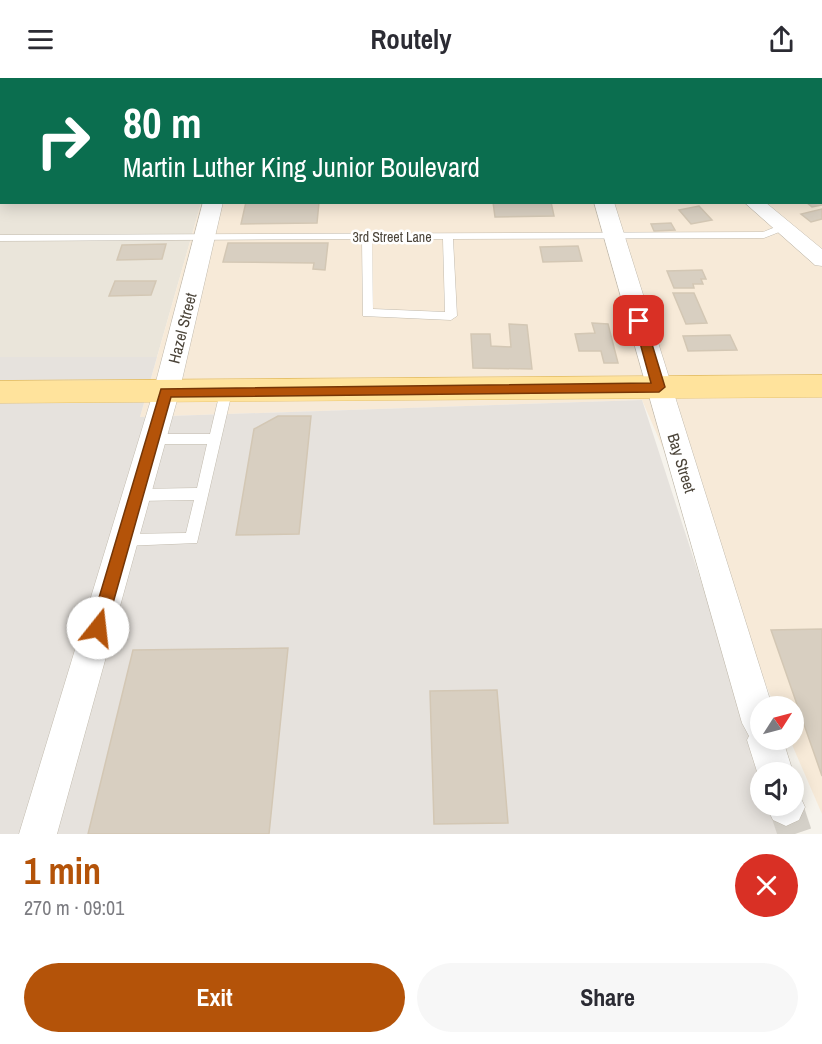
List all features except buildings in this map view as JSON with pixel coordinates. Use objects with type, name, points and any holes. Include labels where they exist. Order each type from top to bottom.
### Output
[{"type":"main road","points":[[0,392],[166,393],[822,386]]},
{"type":"street","name":"Hazel Street","points":[[38,834],[166,393],[212,204]]},
{"type":"street","name":"Bay Street","points":[[605,204],[752,696]]},
{"type":"street","points":[[755,204],[822,260]]},
{"type":"lane","name":"3rd Street Lane","points":[[0,238],[764,235],[783,227]]},
{"type":"lane","points":[[367,237],[367,313],[451,316],[448,236]]},
{"type":"lane","points":[[123,540],[192,540],[226,392]]},
{"type":"lane","points":[[152,439],[215,439]]},
{"type":"lane","points":[[136,495],[202,494]]},
{"type":"shaded area","points":[[0,204],[201,204],[157,357],[0,357]]},
{"type":"shaded area","points":[[201,204],[822,204],[822,814],[804,772],[804,762],[800,762],[794,750],[804,750],[804,696],[771,696],[642,400],[140,417]]},
{"type":"shaded area","points":[[0,357],[157,357],[140,417],[642,400],[750,732],[750,750],[756,750],[760,762],[750,762],[750,816],[777,816],[783,834],[0,834]]},
{"type":"tunnel","points":[[789,816],[795,834]]},
{"type":"route","points":[[98,628],[166,393],[659,387],[639,321]]}]
